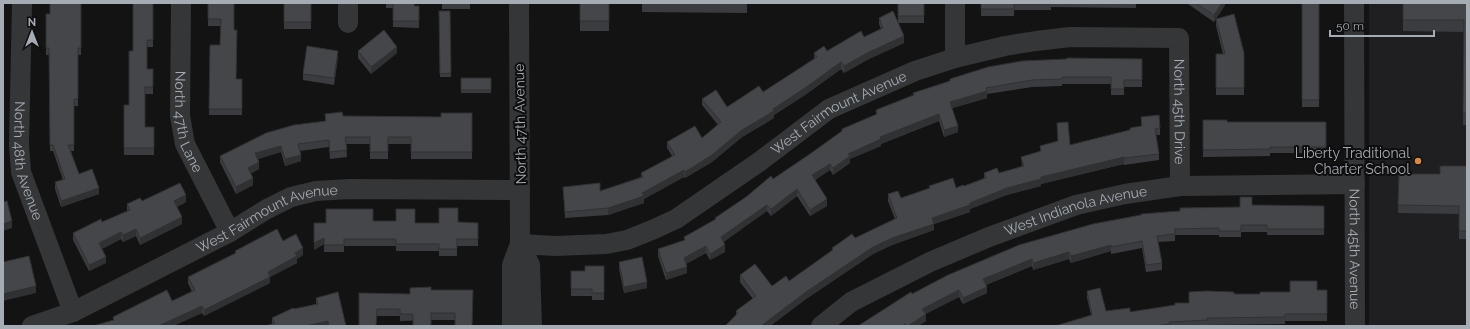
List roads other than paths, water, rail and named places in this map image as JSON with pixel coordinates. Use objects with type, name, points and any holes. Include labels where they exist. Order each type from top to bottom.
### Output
[{"type":"street","name":"North 48th Avenue","points":[[22,3],[19,145],[21,172],[73,312]]},
{"type":"street","name":"North 47th Lane","points":[[181,3],[180,116],[182,134],[185,144],[230,232]]},
{"type":"street","points":[[348,3],[348,23]]},
{"type":"street","name":"North 47th Avenue","points":[[512,326],[512,265],[520,244],[519,3]]},
{"type":"street","points":[[955,3],[955,58]]},
{"type":"street","name":"North 45th Avenue","points":[[1354,3],[1355,326]]},
{"type":"street","name":"West Fairmount Avenue","points":[[520,244],[554,246],[606,244],[627,240],[652,230],[676,219],[759,162],[829,110],[915,71],[955,58],[1005,46],[1036,41],[1070,38],[1179,38]]},
{"type":"street","name":"North 45th Drive","points":[[1179,38],[1180,186]]},
{"type":"street","name":"West Indianola Avenue","points":[[821,326],[851,302],[930,262],[989,237],[1076,205],[1126,194],[1180,186],[1355,184]]},
{"type":"street","name":"West Fairmount Avenue","points":[[32,326],[73,312],[230,232],[267,209],[291,197],[316,191],[350,189],[520,190]]},
{"type":"street","name":"North 47th Avenue","points":[[520,244],[530,265],[532,326]]},
{"type":"place","name":"Liberty Traditional Charter School","points":[[1418,161]]}]
